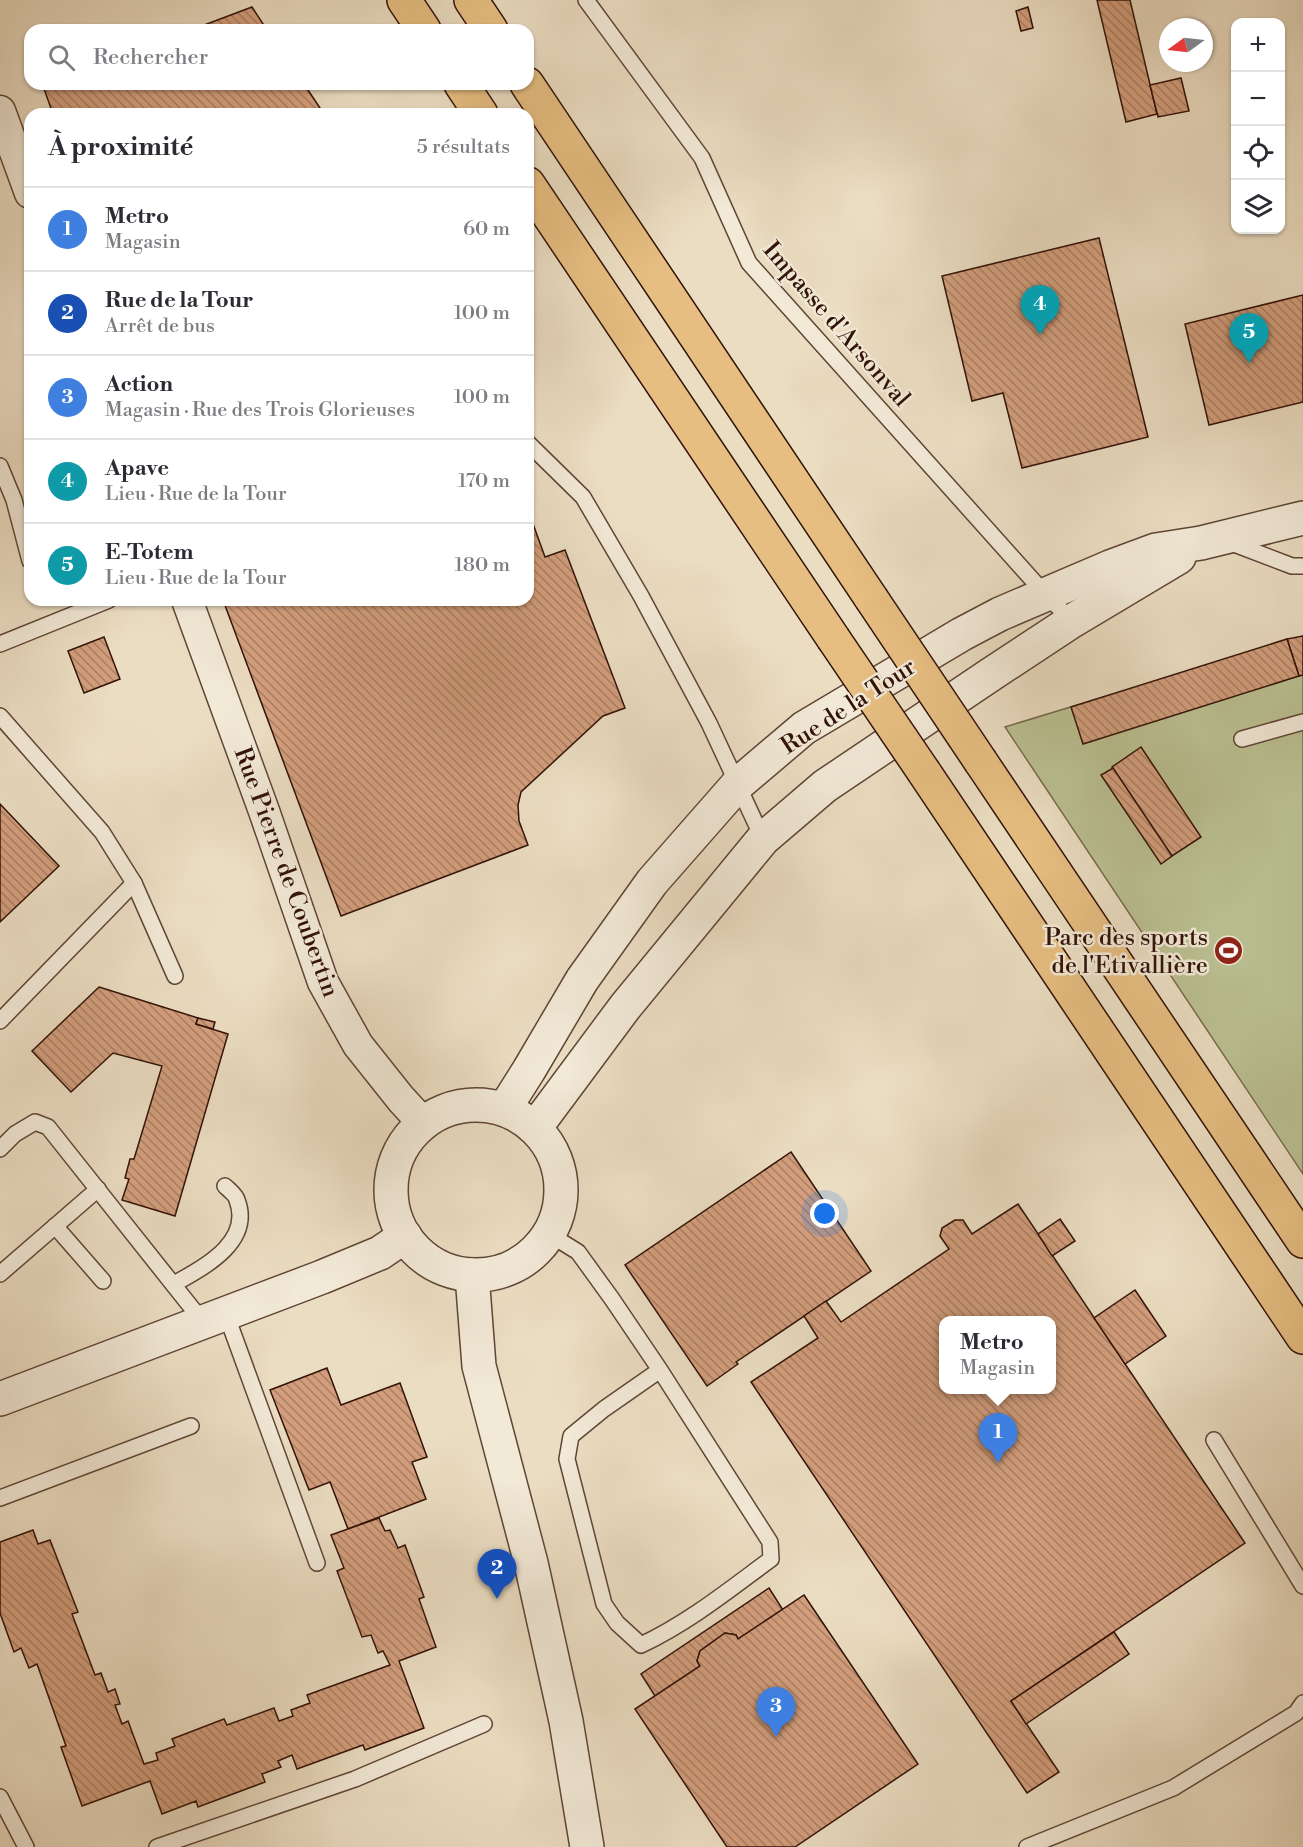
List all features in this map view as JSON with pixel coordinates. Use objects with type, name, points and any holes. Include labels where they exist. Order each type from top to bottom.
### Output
[{"type":"highway","points":[[404,0],[420,24]]},
{"type":"highway","points":[[471,0],[487,24]]},
{"type":"highway","points":[[465,90],[477,108]]},
{"type":"highway","points":[[531,90],[1303,1240]]},
{"type":"highway","points":[[534,193],[1303,1337]]},
{"type":"street","points":[[0,111],[24,177]]},
{"type":"street","name":"Rue de la Tour","points":[[505,1108],[530,1070],[582,980],[645,891],[738,784],[804,728],[962,634],[1046,594],[1156,550],[1210,541],[1303,518]]},
{"type":"street","name":"Rue de la Tour","points":[[535,1128],[625,1007],[763,839],[825,786],[1072,621],[1210,541]]},
{"type":"street","name":"Rue Pierre de Coubertin","points":[[189,606],[264,810],[323,982],[358,1045],[400,1099],[423,1123]]},
{"type":"street","points":[[473,1104],[505,1108],[535,1128],[556,1160],[561,1185],[559,1210],[549,1234],[535,1252],[516,1265],[494,1273],[472,1275],[446,1269],[423,1256],[405,1236],[395,1213],[391,1189],[396,1164],[406,1141],[423,1123],[446,1110],[473,1104]]},
{"type":"street","points":[[0,1399],[380,1253],[405,1236]]},
{"type":"street","points":[[472,1275],[479,1366],[531,1563],[567,1721],[587,1847]]},
{"type":"lane","name":"Impasse d'Arsonval","points":[[586,0],[702,158],[749,263],[1072,621]]},
{"type":"lane","points":[[534,449],[583,496],[641,596],[709,723],[763,839]]},
{"type":"lane","points":[[0,466],[14,500],[24,538]]},
{"type":"lane","points":[[1210,541],[1292,566],[1303,566]]},
{"type":"lane","points":[[0,644],[94,606]]},
{"type":"lane","points":[[0,716],[102,832],[134,883],[175,976]]},
{"type":"lane","points":[[1242,740],[1303,722]]},
{"type":"lane","points":[[0,1021],[134,883]]},
{"type":"lane","points":[[0,1149],[15,1134],[35,1122],[48,1127],[174,1284],[215,1318],[317,1563]]},
{"type":"lane","points":[[174,1284],[206,1267],[235,1238],[240,1222],[237,1198],[225,1186]]},
{"type":"lane","points":[[0,1274],[98,1189]]},
{"type":"lane","points":[[55,1226],[103,1281]]},
{"type":"lane","points":[[549,1234],[578,1252],[660,1370],[770,1542],[771,1559],[707,1606],[662,1635],[641,1645],[617,1623],[604,1604],[567,1459],[571,1436],[604,1409],[660,1370]]},
{"type":"lane","points":[[0,1497],[191,1426]]},
{"type":"lane","points":[[1214,1440],[1303,1586]]},
{"type":"lane","points":[[1027,1847],[1173,1788],[1296,1713],[1303,1703]]},
{"type":"lane","points":[[157,1847],[355,1779],[484,1724]]},
{"type":"lane","points":[[0,1797],[26,1847]]},
{"type":"green space","name":"Parc des sports de l'Etivallière","points":[[1303,636],[1303,1174],[1005,727]]},
{"type":"building","points":[[1097,0],[1130,0],[1157,114],[1126,122]]},
{"type":"building","points":[[252,7],[263,24],[207,24]]},
{"type":"building","points":[[1028,7],[1033,28],[1021,31],[1016,11]]},
{"type":"building","points":[[1181,78],[1189,111],[1158,117],[1150,85]]},
{"type":"building","points":[[44,90],[308,90],[320,108],[51,108]]},
{"type":"building","points":[[1099,238],[1148,437],[1022,468],[1003,393],[972,401],[942,276]]},
{"type":"building","points":[[1303,295],[1303,402],[1209,425],[1185,324]]},
{"type":"building","points":[[534,527],[545,557],[565,550],[625,708],[603,716],[521,792],[518,805],[519,821],[528,845],[341,916],[225,606],[534,606]]},
{"type":"building","points":[[1303,636],[1303,675],[1299,676],[1287,639]]},
{"type":"building","points":[[104,637],[120,679],[84,693],[68,651]]},
{"type":"building","points":[[1287,639],[1299,676],[1083,744],[1071,707]]},
{"type":"building","points":[[1141,747],[1201,837],[1172,856],[1112,767]]},
{"type":"building","points":[[1113,768],[1172,856],[1161,864],[1101,775]]},
{"type":"building","points":[[0,804],[59,866],[0,922]]},
{"type":"building","points":[[99,987],[198,1018],[196,1024],[228,1034],[175,1216],[122,1200],[129,1179],[125,1178],[130,1159],[134,1159],[162,1066],[113,1053],[71,1092],[32,1051]]},
{"type":"building","points":[[198,1018],[215,1022],[213,1029],[196,1024]]},
{"type":"building","points":[[791,1152],[871,1271],[736,1362],[738,1364],[707,1386],[625,1265]]},
{"type":"building","points":[[1018,1204],[1245,1543],[1011,1701],[1059,1772],[1027,1793],[751,1382],[818,1338],[804,1316],[826,1301],[841,1322],[949,1249],[940,1236],[942,1228],[955,1220],[963,1220],[972,1234]]},
{"type":"building","points":[[1060,1219],[1075,1241],[1052,1256],[1038,1234]]},
{"type":"building","points":[[1135,1290],[1166,1336],[1125,1364],[1094,1318]]},
{"type":"building","points":[[327,1368],[341,1405],[400,1383],[427,1457],[412,1462],[426,1499],[348,1529],[330,1482],[309,1490],[270,1390]]},
{"type":"building","points":[[379,1518],[385,1531],[390,1530],[398,1548],[405,1545],[424,1597],[419,1599],[436,1647],[399,1661],[424,1728],[365,1750],[363,1745],[297,1769],[292,1755],[278,1761],[281,1767],[262,1774],[265,1782],[198,1807],[196,1801],[162,1814],[150,1781],[82,1806],[61,1747],[66,1746],[37,1664],[29,1668],[21,1648],[14,1652],[0,1613],[0,1542],[33,1530],[38,1544],[50,1540],[78,1612],[72,1614],[95,1675],[101,1673],[108,1692],[115,1689],[120,1704],[115,1705],[122,1724],[128,1721],[144,1764],[158,1760],[156,1753],[175,1746],[172,1739],[224,1719],[227,1725],[274,1708],[279,1721],[293,1716],[291,1710],[310,1703],[307,1695],[390,1665],[383,1651],[378,1653],[371,1635],[362,1637],[337,1571],[344,1568],[331,1535]]},
{"type":"building","points":[[769,1588],[783,1610],[738,1639],[736,1635],[725,1633],[700,1651],[697,1661],[700,1666],[655,1696],[641,1674]]},
{"type":"building","points":[[804,1595],[918,1764],[795,1847],[727,1847],[635,1709],[700,1666],[697,1661],[700,1651],[725,1633],[736,1635],[738,1639]]},
{"type":"building","points":[[1114,1632],[1129,1654],[1026,1724],[1011,1701]]},
{"type":"place","name":"Apave","points":[[1040,335]]},
{"type":"place","name":"E-Totem","points":[[1249,363]]},
{"type":"place","name":"Parc des sports de l'Etivallière","points":[[1229,951]]},
{"type":"place","name":"Metro","points":[[998,1463]]},
{"type":"place","name":"Rue de la Tour","points":[[497,1599]]},
{"type":"place","name":"Action","points":[[776,1737]]}]
